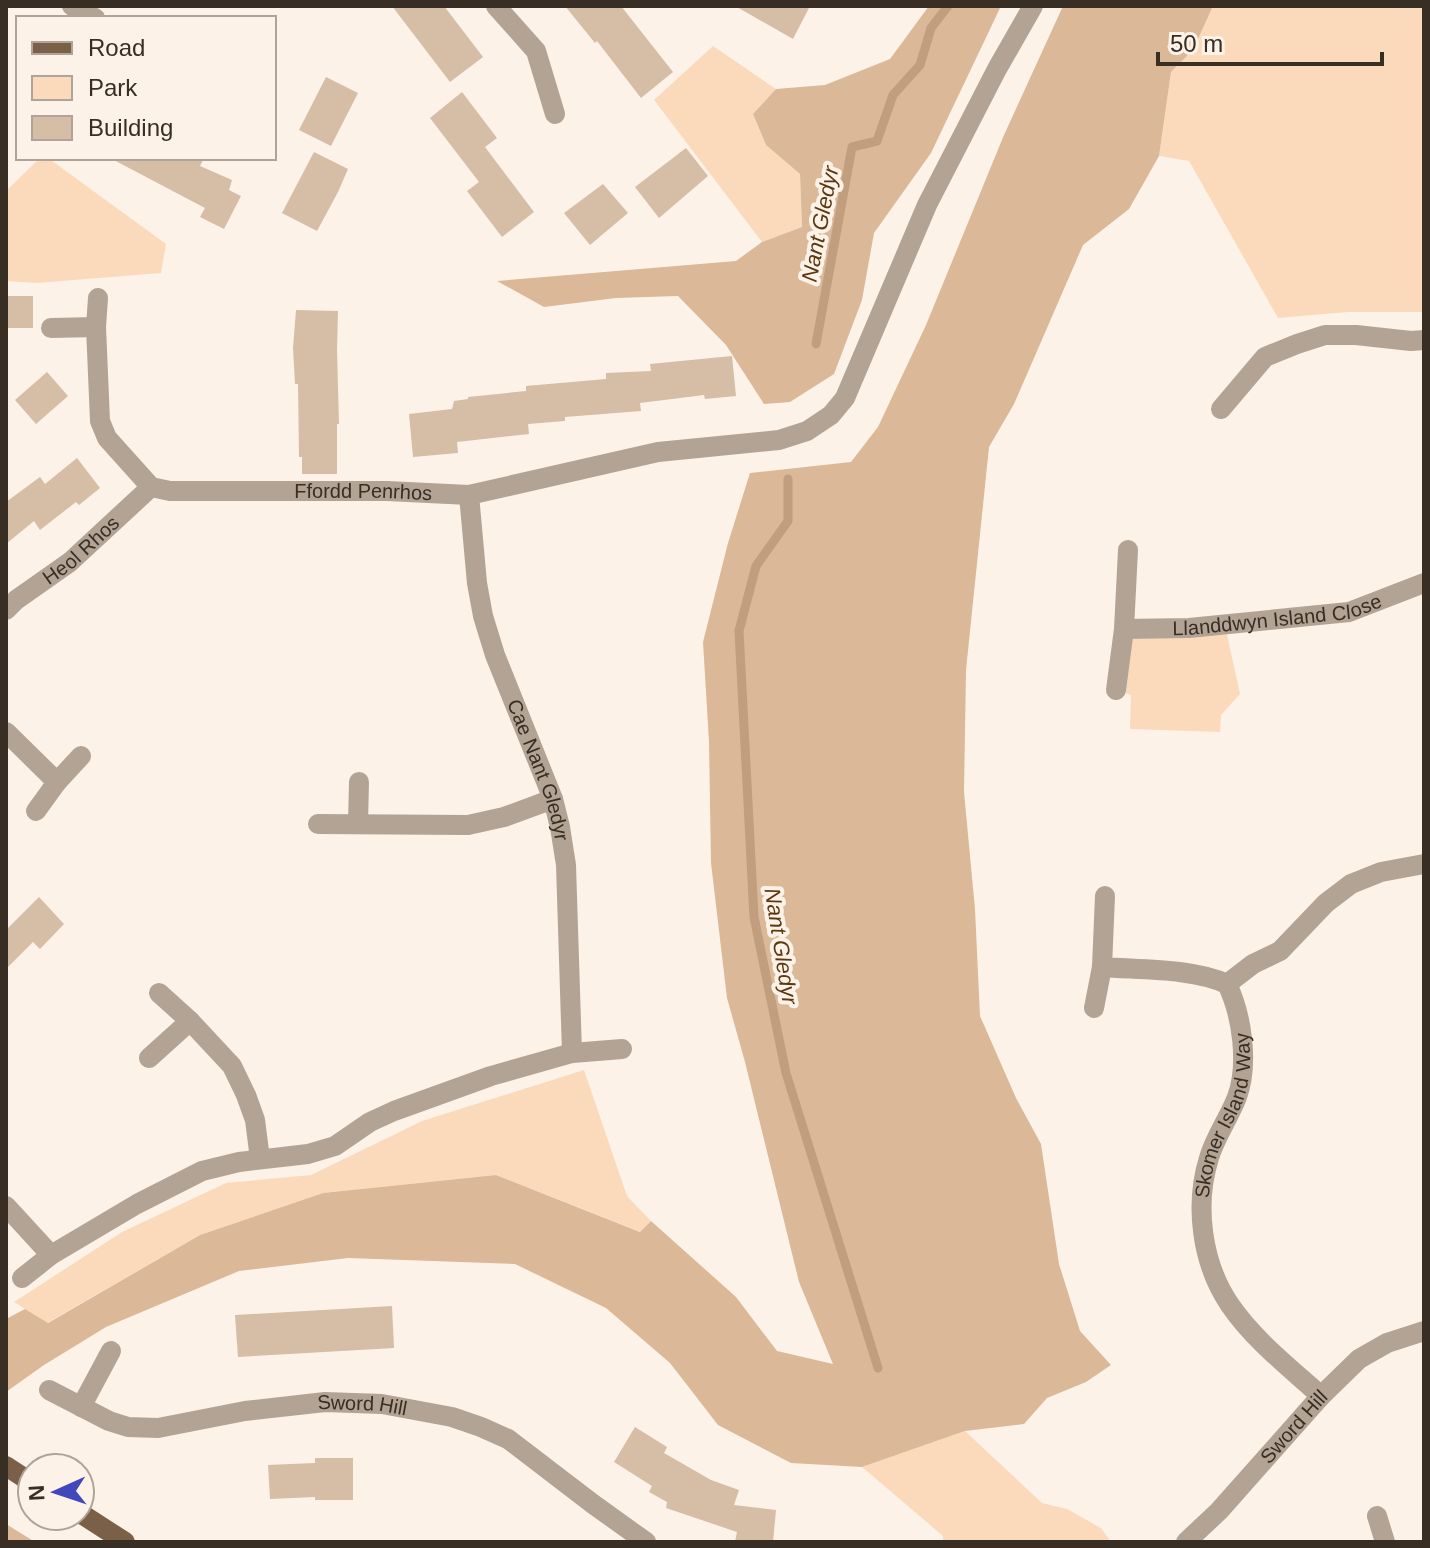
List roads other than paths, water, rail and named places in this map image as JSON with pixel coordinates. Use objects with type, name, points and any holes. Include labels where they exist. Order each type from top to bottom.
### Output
[{"type":"main road","points":[[96,1523],[125,1542]]},
{"type":"street","points":[[72,6],[91,16]]},
{"type":"street","points":[[496,6],[536,51],[555,114]]},
{"type":"street","name":"Ffordd Penrhos","points":[[151,487],[187,492],[387,491],[469,495],[658,452],[779,440],[807,431],[831,415],[845,398],[927,205],[1033,6]]},
{"type":"street","points":[[98,298],[96,327],[100,421],[107,438],[151,487]]},
{"type":"street","points":[[51,328],[96,327]]},
{"type":"street","points":[[1221,409],[1265,357],[1297,344],[1325,335],[1424,340]]},
{"type":"street","name":"Heol Rhos","points":[[6,610],[70,562],[151,487]]},
{"type":"street","name":"Cae Nant Gledyr","points":[[469,495],[483,616],[495,655],[553,799],[560,827],[566,865],[572,1053]]},
{"type":"street","points":[[1116,690],[1124,629],[1128,550]]},
{"type":"street","name":"Llanddwyn Island Close","points":[[1124,629],[1201,627],[1349,612],[1424,583]]},
{"type":"street","points":[[6,732],[57,782]]},
{"type":"street","points":[[36,811],[81,756]]},
{"type":"street","points":[[358,824],[359,782]]},
{"type":"street","points":[[318,824],[468,825],[504,817],[553,799]]},
{"type":"street","points":[[1102,967],[1192,974],[1212,977],[1227,984],[1253,964],[1280,951],[1326,903],[1351,884],[1381,872],[1424,864]]},
{"type":"street","points":[[1094,1008],[1102,967],[1105,896]]},
{"type":"street","name":"Skomer Island Way","points":[[1227,984],[1242,1029],[1242,1066],[1238,1094],[1209,1156],[1201,1189],[1200,1218],[1206,1249],[1229,1304],[1255,1335],[1321,1396]]},
{"type":"street","points":[[159,993],[232,1066],[255,1120],[260,1159]]},
{"type":"street","points":[[149,1058],[190,1021]]},
{"type":"street","points":[[22,1278],[51,1255],[137,1204],[202,1171],[260,1159],[308,1154],[335,1146],[370,1122],[394,1111],[491,1076],[572,1053],[622,1049]]},
{"type":"street","points":[[6,1206],[51,1255]]},
{"type":"street","name":"Sword Hill","points":[[1186,1542],[1219,1511],[1321,1396],[1359,1359],[1387,1343],[1421,1332]]},
{"type":"street","points":[[81,1407],[111,1351]]},
{"type":"street","name":"Sword Hill","points":[[49,1390],[109,1421],[128,1427],[158,1428],[245,1411],[325,1402],[382,1404],[452,1417],[508,1439],[646,1542]]},
{"type":"street","points":[[1377,1516],[1385,1542]]},
{"type":"waterway","name":"Nant Gledyr","points":[[816,344],[852,147],[877,141],[893,95],[920,65],[931,28],[948,6]]},
{"type":"waterway","name":"Nant Gledyr","points":[[788,479],[788,521],[756,566],[739,631],[754,917],[786,1073],[878,1368]]}]
